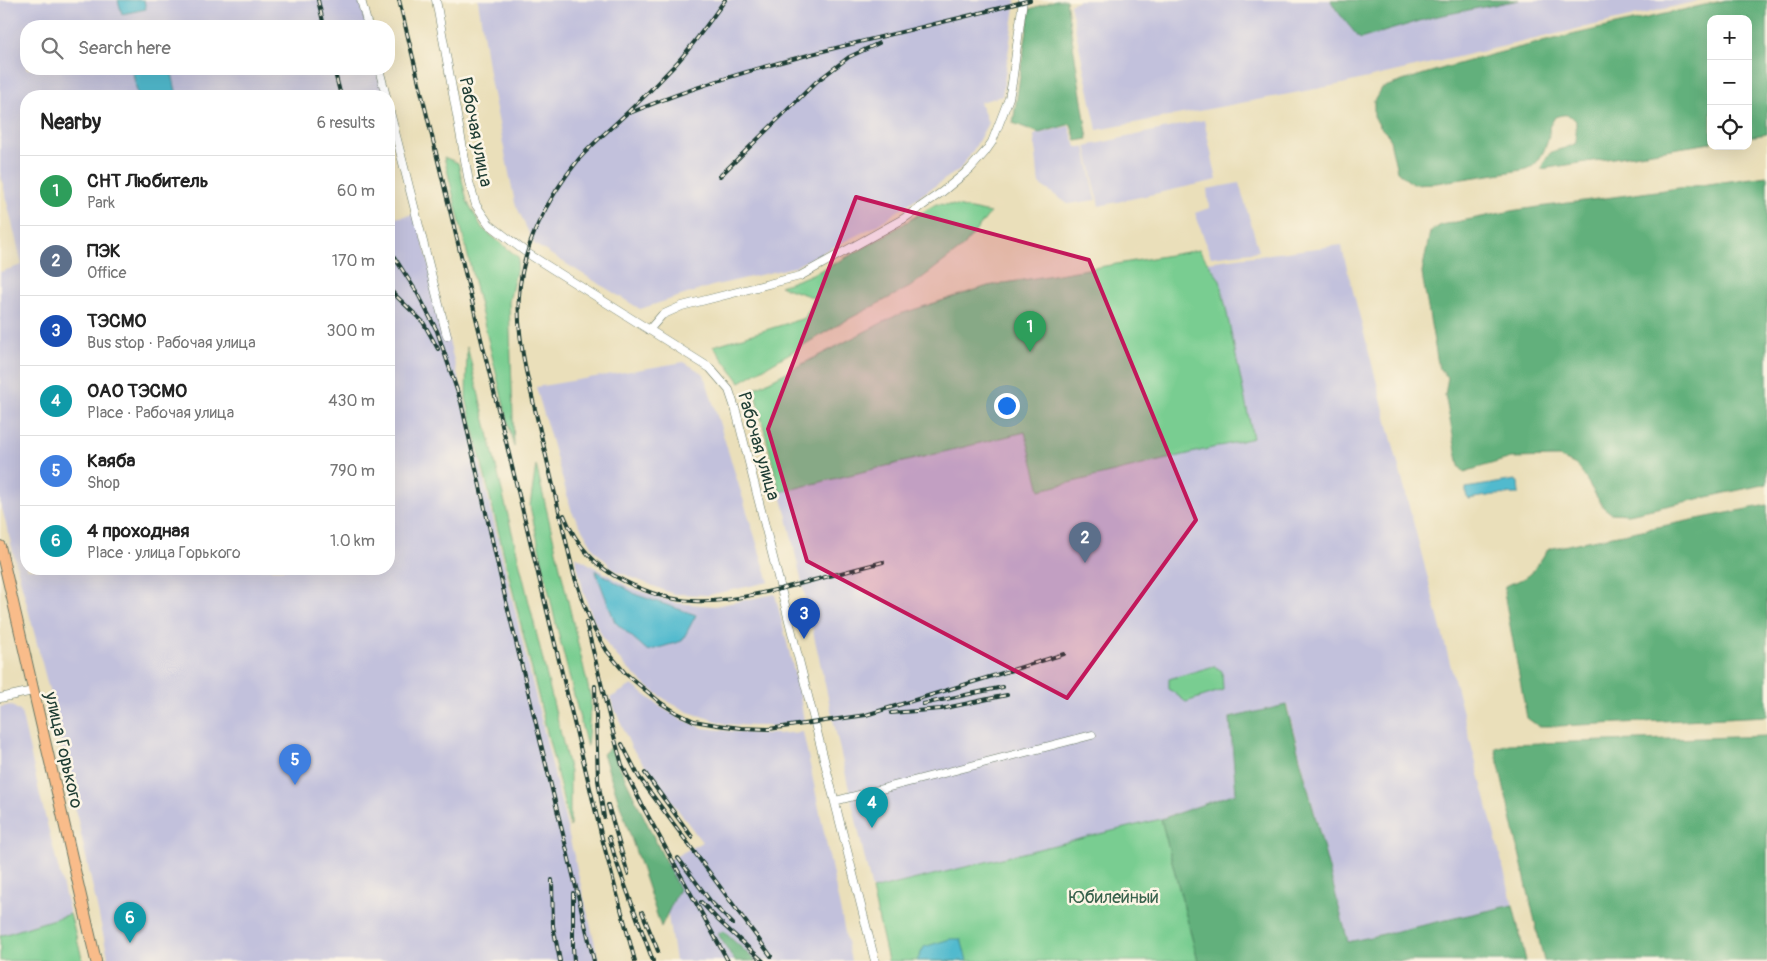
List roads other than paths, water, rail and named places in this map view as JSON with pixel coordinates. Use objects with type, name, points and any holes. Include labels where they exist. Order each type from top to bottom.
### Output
[{"type":"main road","name":"улица Горького","points":[[0,546],[96,961]]},
{"type":"street","points":[[361,0],[366,20]]},
{"type":"street","name":"Рабочая улица","points":[[436,0],[469,182],[476,205],[482,215],[489,224],[527,253],[710,368],[728,390],[736,411],[875,961]]},
{"type":"street","points":[[649,330],[662,315],[682,306],[800,276],[903,219],[970,170],[992,142],[1009,98],[1022,0]]},
{"type":"street","points":[[381,75],[384,90]]},
{"type":"street","points":[[395,132],[447,336]]},
{"type":"street","points":[[0,698],[33,691]]},
{"type":"street","points":[[835,801],[1092,735]]},
{"type":"water","points":[[118,0],[144,0],[146,9],[122,14]]},
{"type":"water","points":[[133,75],[172,75],[176,90],[137,90]]},
{"type":"water","points":[[1515,480],[1518,482],[1519,494],[1468,499],[1466,494],[1466,488]]},
{"type":"water","points":[[595,570],[637,595],[696,615],[682,641],[648,651],[615,622]]},
{"type":"water","points":[[950,939],[961,939],[967,961],[917,961],[924,947]]},
{"type":"railway","points":[[318,0],[323,20]]},
{"type":"railway","points":[[399,0],[603,842],[635,961]]},
{"type":"railway","points":[[725,0],[681,58],[644,97],[579,159],[557,189],[538,223],[525,259],[521,277],[519,324],[526,371],[574,575],[595,631],[607,651],[625,673],[661,703],[694,721],[741,728],[769,729],[866,715],[1064,654]]},
{"type":"railway","points":[[630,113],[678,94],[778,63],[1030,0]]},
{"type":"railway","points":[[720,176],[816,82],[849,57],[879,43]]},
{"type":"railway","points":[[336,75],[339,90]]},
{"type":"railway","points":[[395,258],[418,294],[437,331],[461,402],[505,597],[594,961]]},
{"type":"railway","points":[[395,295],[423,322],[438,349]]},
{"type":"railway","points":[[564,515],[574,536],[595,562],[604,569],[641,589],[675,599],[715,601],[736,598],[780,589],[883,562]]},
{"type":"railway","points":[[586,622],[622,765],[728,961]]},
{"type":"railway","points":[[595,686],[598,780],[604,817]]},
{"type":"railway","points":[[923,704],[1003,687]]},
{"type":"railway","points":[[891,713],[941,709],[1007,695]]},
{"type":"railway","points":[[622,744],[639,777],[771,956]]},
{"type":"railway","points":[[645,773],[692,837]]},
{"type":"railway","points":[[608,805],[628,874]]},
{"type":"railway","points":[[609,837],[653,961]]},
{"type":"railway","points":[[678,858],[711,902],[733,924]]},
{"type":"railway","points":[[552,880],[553,926],[560,961]]},
{"type":"railway","points":[[573,893],[574,961]]},
{"type":"railway","points":[[701,902],[763,961]]},
{"type":"railway","points":[[642,912],[658,951]]},
{"type":"place","name":"СНТ Любитель","points":[[1030,352]]},
{"type":"place","name":"ПЭК","points":[[1085,563]]},
{"type":"place","name":"ТЭСМО","points":[[804,639]]},
{"type":"place","name":"Каяба","points":[[295,785]]},
{"type":"place","name":"ОАО ТЭСМО","points":[[872,828]]},
{"type":"place","name":"4 проходная","points":[[130,943]]},
{"type":"park label","name":"Юбилейный","points":[[1114,897]]}]
